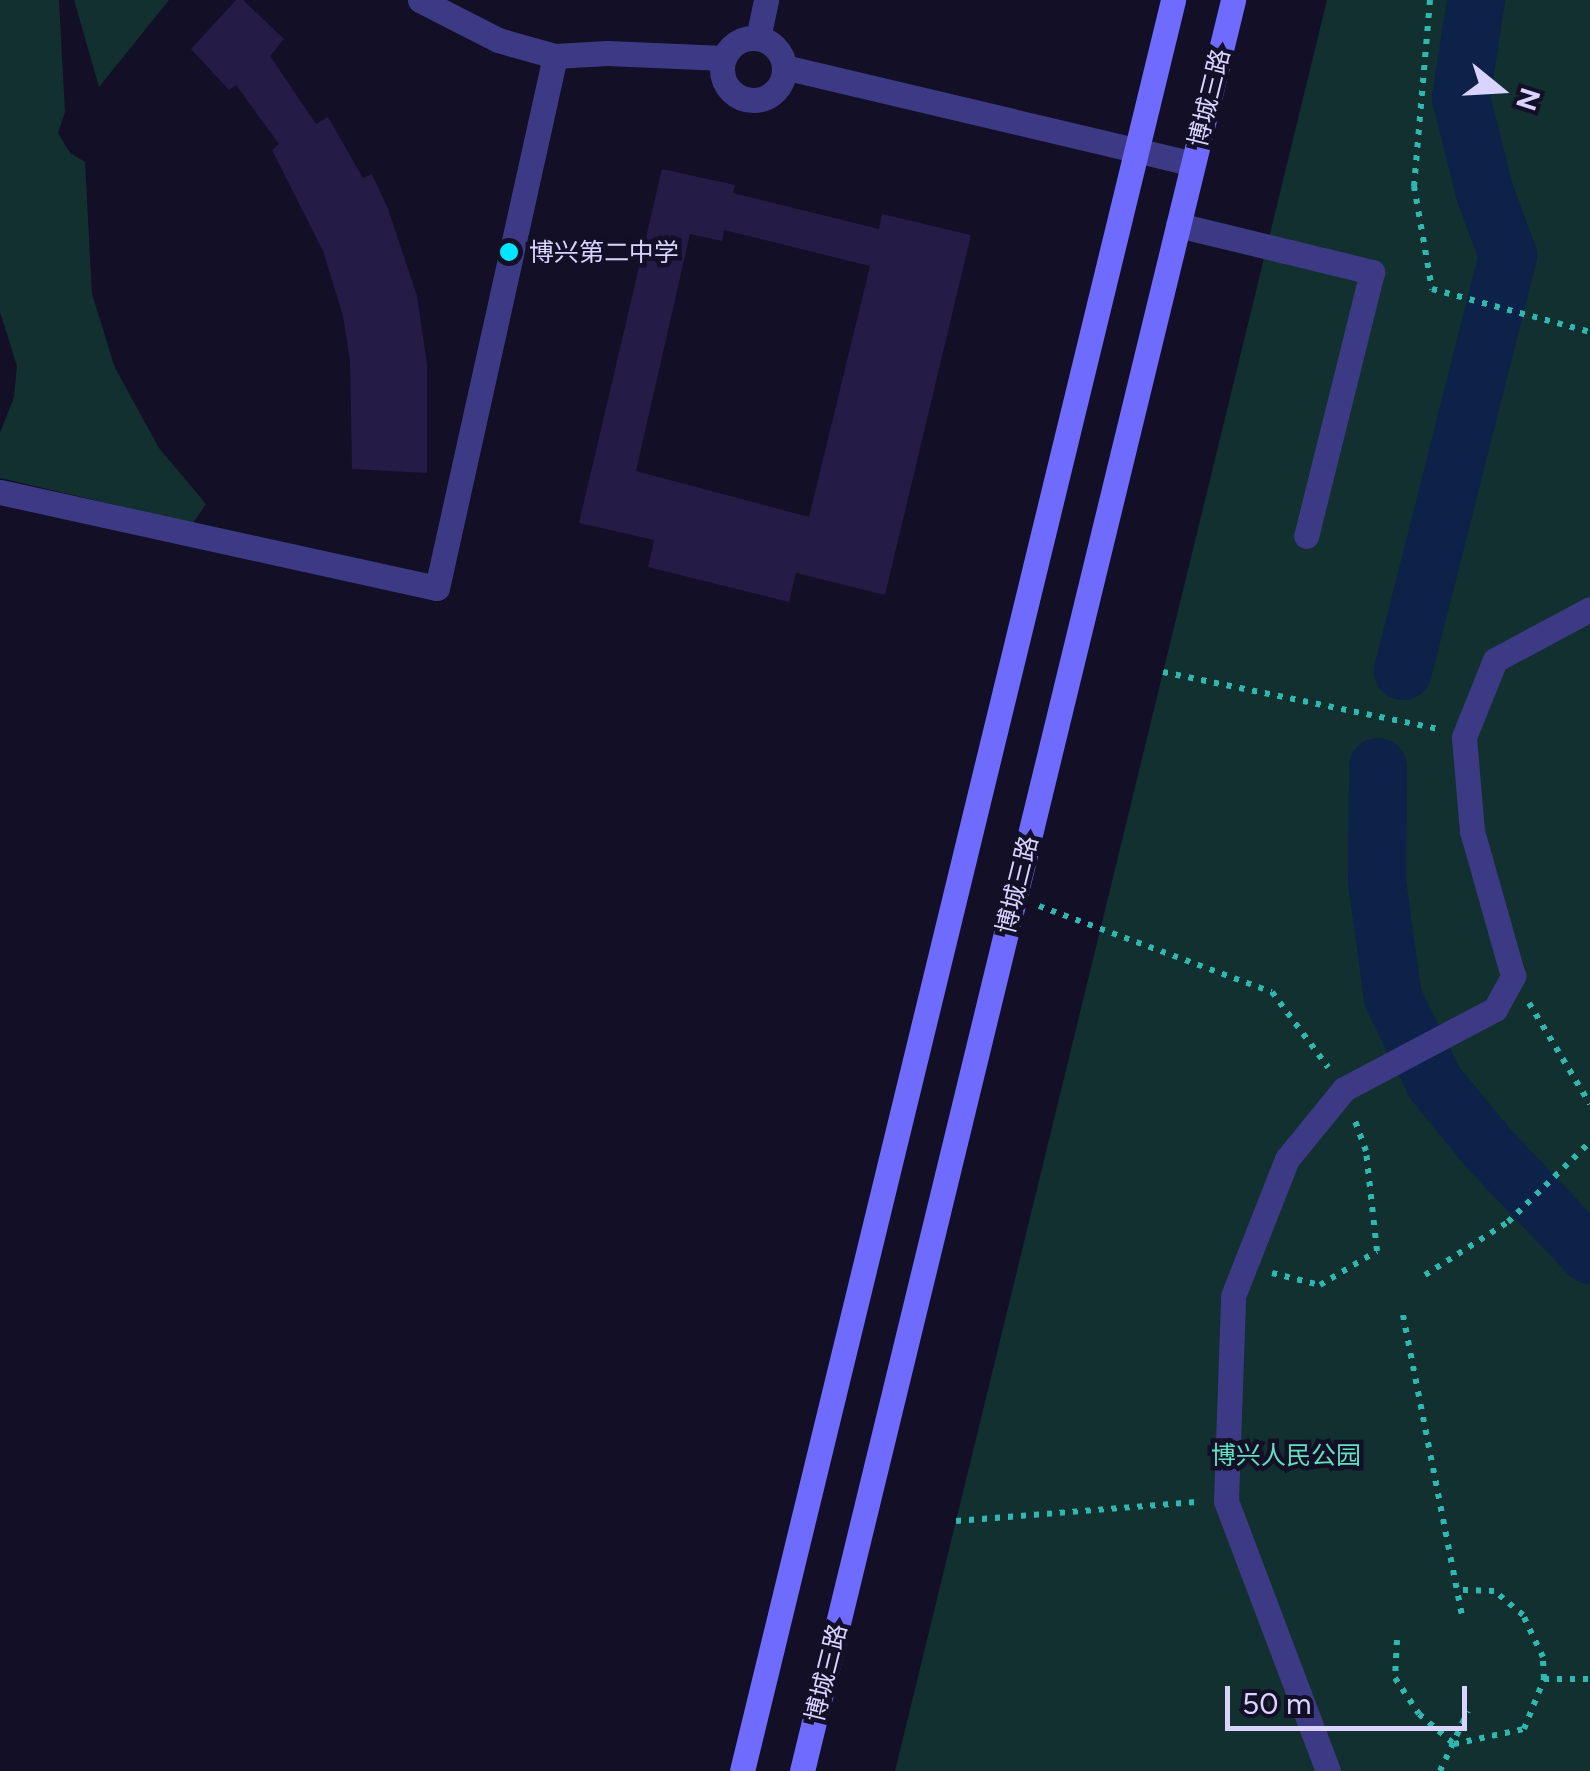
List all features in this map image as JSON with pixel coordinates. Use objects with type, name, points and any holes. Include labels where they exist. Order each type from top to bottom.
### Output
[{"type":"main road","points":[[742,1771],[1172,0]]},
{"type":"main road","name":"博城三路","points":[[802,1771],[1233,0]]},
{"type":"street","points":[[420,0],[498,40],[556,56],[607,53],[724,58],[743,40],[758,38],[776,48],[784,67],[772,94],[752,99],[733,92],[726,84],[724,58]]},
{"type":"street","points":[[758,38],[766,0]]},
{"type":"street","points":[[0,492],[437,588],[556,56]]},
{"type":"street","points":[[784,67],[1193,164]]},
{"type":"street","points":[[1178,225],[1372,272],[1306,536]]},
{"type":"street","points":[[1328,1771],[1226,1500],[1233,1296],[1287,1159],[1344,1089],[1494,1009],[1512,976],[1472,831],[1464,737],[1494,660],[1590,609]]},
{"type":"path","points":[[1430,0],[1414,186],[1432,289],[1590,332]]},
{"type":"path","points":[[1163,672],[1464,737]]},
{"type":"path","points":[[1014,897],[1272,992],[1344,1089],[1366,1150],[1377,1251],[1320,1286],[1244,1266]]},
{"type":"path","points":[[1512,976],[1590,1104]]},
{"type":"path","points":[[1425,1275],[1508,1222],[1590,1142]]},
{"type":"path","points":[[1403,1315],[1463,1620]]},
{"type":"path","points":[[956,1520],[1226,1500]]},
{"type":"path","points":[[1454,1744],[1524,1729],[1544,1679],[1543,1657],[1523,1615],[1494,1591],[1460,1590]]},
{"type":"path","points":[[1397,1640],[1395,1678],[1419,1714],[1454,1744]]},
{"type":"path","points":[[1544,1679],[1590,1678]]},
{"type":"path","points":[[1440,1771],[1468,1711]]},
{"type":"green space","points":[[0,0],[59,0],[65,112],[58,133],[70,153],[85,162],[92,294],[115,368],[159,448],[206,504],[193,523],[0,478],[0,433],[14,397],[17,366],[0,312]]},
{"type":"green space","points":[[74,0],[169,0],[99,87]]},
{"type":"green space","name":"博兴人民公园","points":[[1327,0],[1590,0],[1590,1771],[895,1771]]},
{"type":"building","points":[[236,0],[243,0],[284,39],[270,56],[316,124],[328,117],[363,178],[372,174],[388,209],[417,296],[427,364],[427,473],[352,469],[350,361],[343,316],[323,251],[272,150],[279,144],[236,85],[229,90],[191,49]]},
{"type":"building","points":[[662,169],[735,185],[733,193],[879,229],[882,214],[971,235],[885,595],[796,573],[789,602],[648,567],[654,540],[579,523]],"holes":[[[724,230],[870,266],[809,517],[636,471],[690,234],[722,241]]]},
{"type":"waterway","points":[[1403,671],[1508,255],[1485,193],[1461,98],[1476,0]]},
{"type":"waterway","points":[[1378,767],[1377,882],[1393,998],[1435,1083],[1488,1148],[1590,1255]]},
{"type":"place","name":"博兴第二中学","points":[[509,252]]}]
